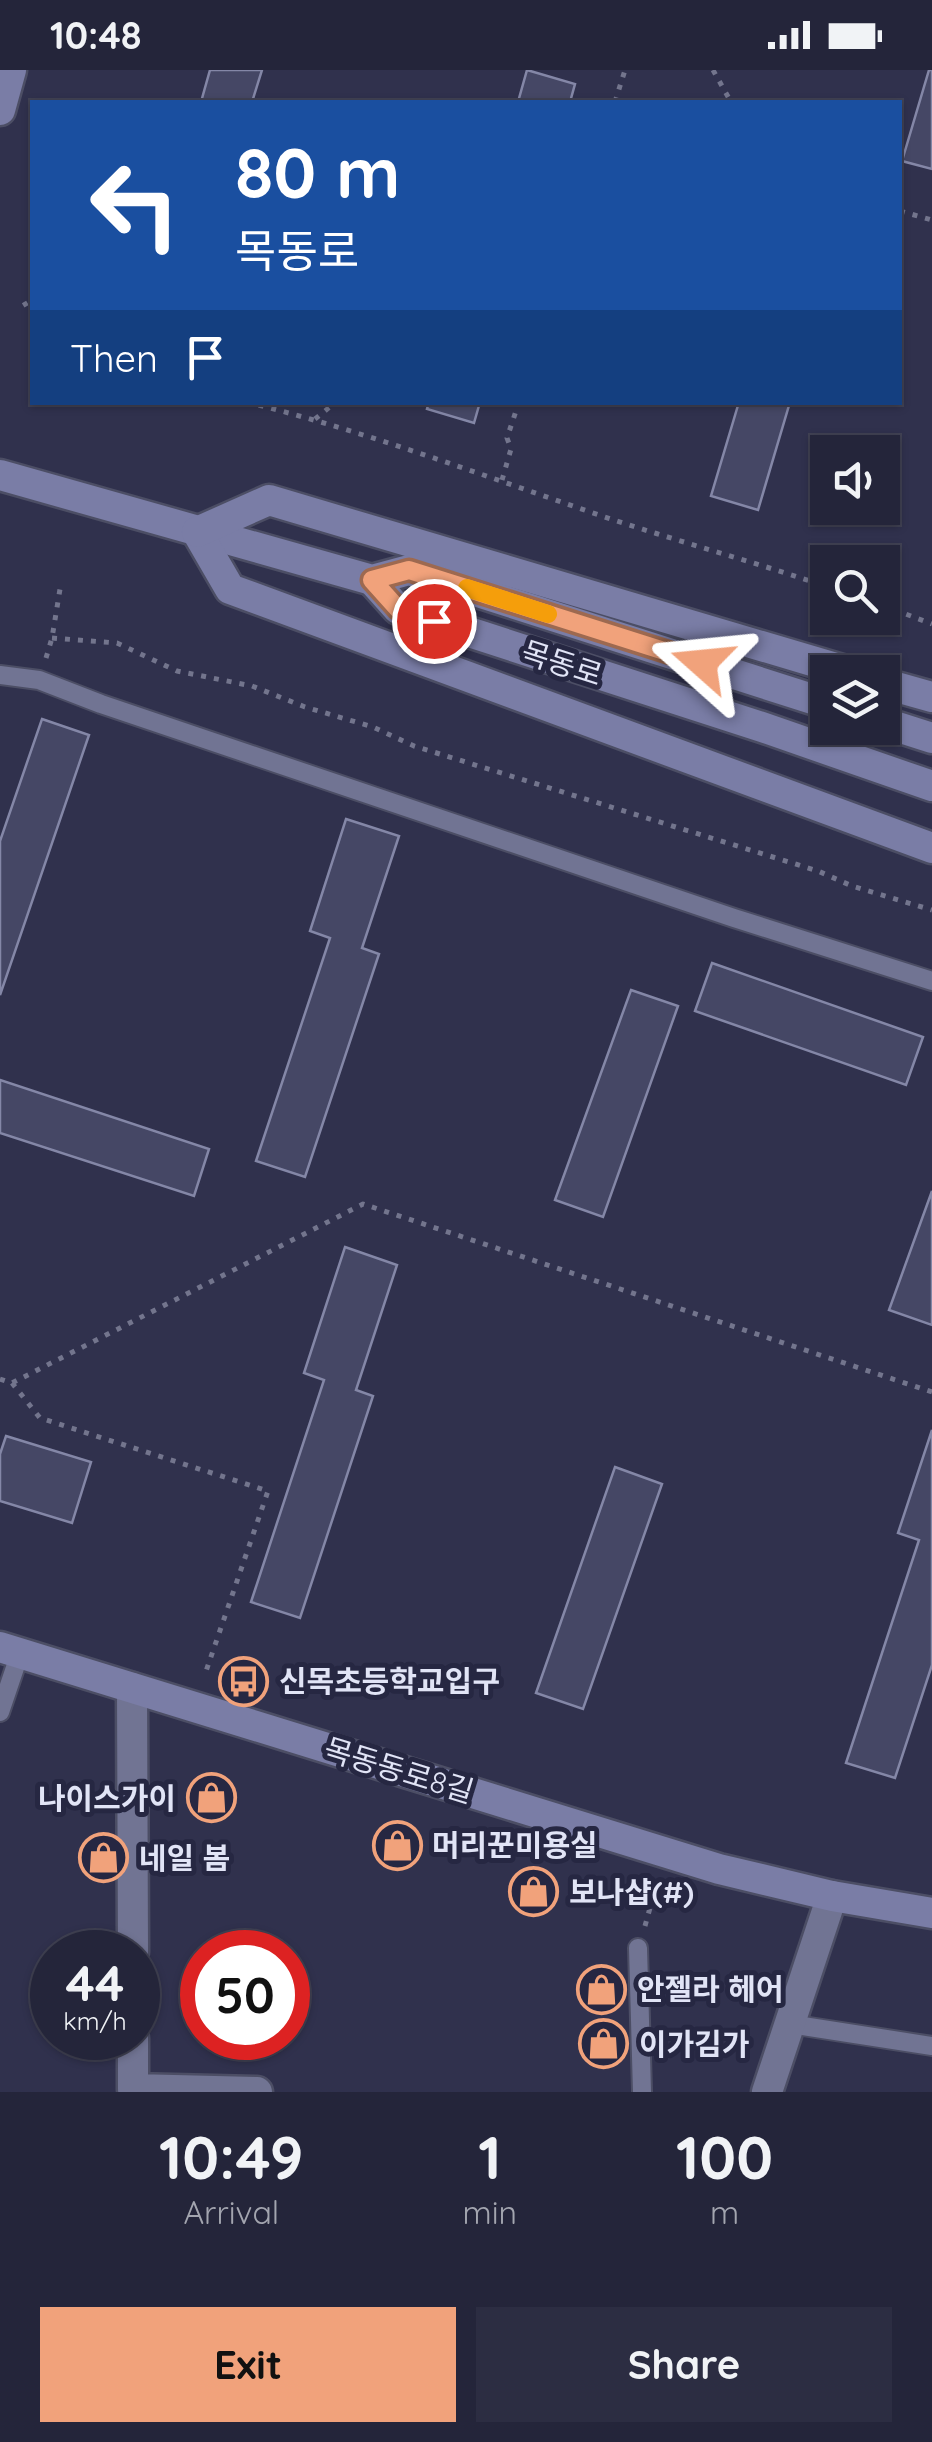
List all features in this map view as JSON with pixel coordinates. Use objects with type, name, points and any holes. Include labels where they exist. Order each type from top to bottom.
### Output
[{"type":"main road","points":[[0,110],[11,70]]},
{"type":"main road","name":"목동로","points":[[0,475],[372,580],[409,570],[810,698]]},
{"type":"main road","points":[[810,660],[269,500],[197,532],[230,588],[932,848]]},
{"type":"main road","name":"목동로","points":[[372,580],[398,609],[932,786]]},
{"type":"main road","points":[[900,687],[932,697]]},
{"type":"main road","points":[[900,728],[932,738]]},
{"type":"main road","name":"목동동로8길","points":[[10,1650],[718,1868],[832,1896],[932,1913]]},
{"type":"street","points":[[132,1688],[132,1930]]},
{"type":"street","points":[[767,2092],[832,1896]]},
{"type":"street","points":[[133,2060],[133,2089],[257,2092]]},
{"type":"lane","points":[[0,675],[39,680],[734,918],[932,981]]},
{"type":"lane","points":[[0,1712],[10,1650]]},
{"type":"lane","points":[[638,1948],[642,2092]]},
{"type":"lane","points":[[790,2024],[932,2046]]},
{"type":"path","points":[[616,100],[626,70]]},
{"type":"path","points":[[713,70],[730,100]]},
{"type":"path","points":[[902,212],[932,220]]},
{"type":"path","points":[[24,302],[30,312]]},
{"type":"path","points":[[258,405],[315,419],[693,546],[810,581]]},
{"type":"path","points":[[315,419],[332,405]]},
{"type":"path","points":[[502,480],[518,405]]},
{"type":"path","points":[[39,680],[52,638],[61,583]]},
{"type":"path","points":[[900,612],[932,624]]},
{"type":"path","points":[[52,638],[118,643],[176,671],[252,686],[305,707],[374,727],[414,746],[932,910]]},
{"type":"path","points":[[12,1383],[363,1204],[932,1392]]},
{"type":"path","points":[[0,1379],[12,1383],[40,1418],[268,1491],[194,1706]]},
{"type":"path","points":[[638,1948],[666,1852]]},
{"type":"building","points":[[210,70],[262,70],[253,100],[202,100]]},
{"type":"building","points":[[527,70],[575,84],[571,100],[519,100]]},
{"type":"building","points":[[932,70],[932,169],[902,161]]},
{"type":"building","points":[[428,405],[479,405],[474,423],[427,409]]},
{"type":"building","points":[[738,405],[789,405],[758,510],[711,496]]},
{"type":"building","points":[[42,719],[89,735],[0,995],[0,841]]},
{"type":"building","points":[[346,819],[399,836],[362,948],[379,954],[305,1177],[256,1161],[330,938],[310,931]]},
{"type":"building","points":[[712,963],[923,1037],[906,1085],[695,1011]]},
{"type":"building","points":[[631,990],[678,1006],[603,1217],[555,1200]]},
{"type":"building","points":[[0,1080],[209,1149],[194,1196],[0,1133]]},
{"type":"building","points":[[932,1191],[932,1325],[889,1310]]},
{"type":"building","points":[[345,1247],[397,1265],[356,1390],[373,1396],[300,1618],[251,1602],[324,1380],[304,1373]]},
{"type":"building","points":[[932,1430],[932,1665],[895,1778],[846,1763],[919,1540],[898,1533]]},
{"type":"building","points":[[6,1436],[91,1462],[72,1523],[0,1501],[0,1454]]},
{"type":"building","points":[[615,1467],[662,1484],[583,1709],[536,1693]]},
{"type":"slow traffic","points":[[467,588],[548,614]]},
{"type":"place","name":"신목초등학교입구","points":[[244,1681]]},
{"type":"place","name":"나이스가이","points":[[211,1798]]},
{"type":"place","name":"머리꾼미용실","points":[[397,1845]]},
{"type":"place","name":"네일 봄","points":[[104,1858]]},
{"type":"place","name":"보나샵(#)","points":[[534,1892]]},
{"type":"place","name":"안젤라 헤어","points":[[602,1989]]},
{"type":"place","name":"이가김가","points":[[604,2044]]},
{"type":"route","points":[[434,621],[398,609],[372,580],[409,570],[702,663]]}]
